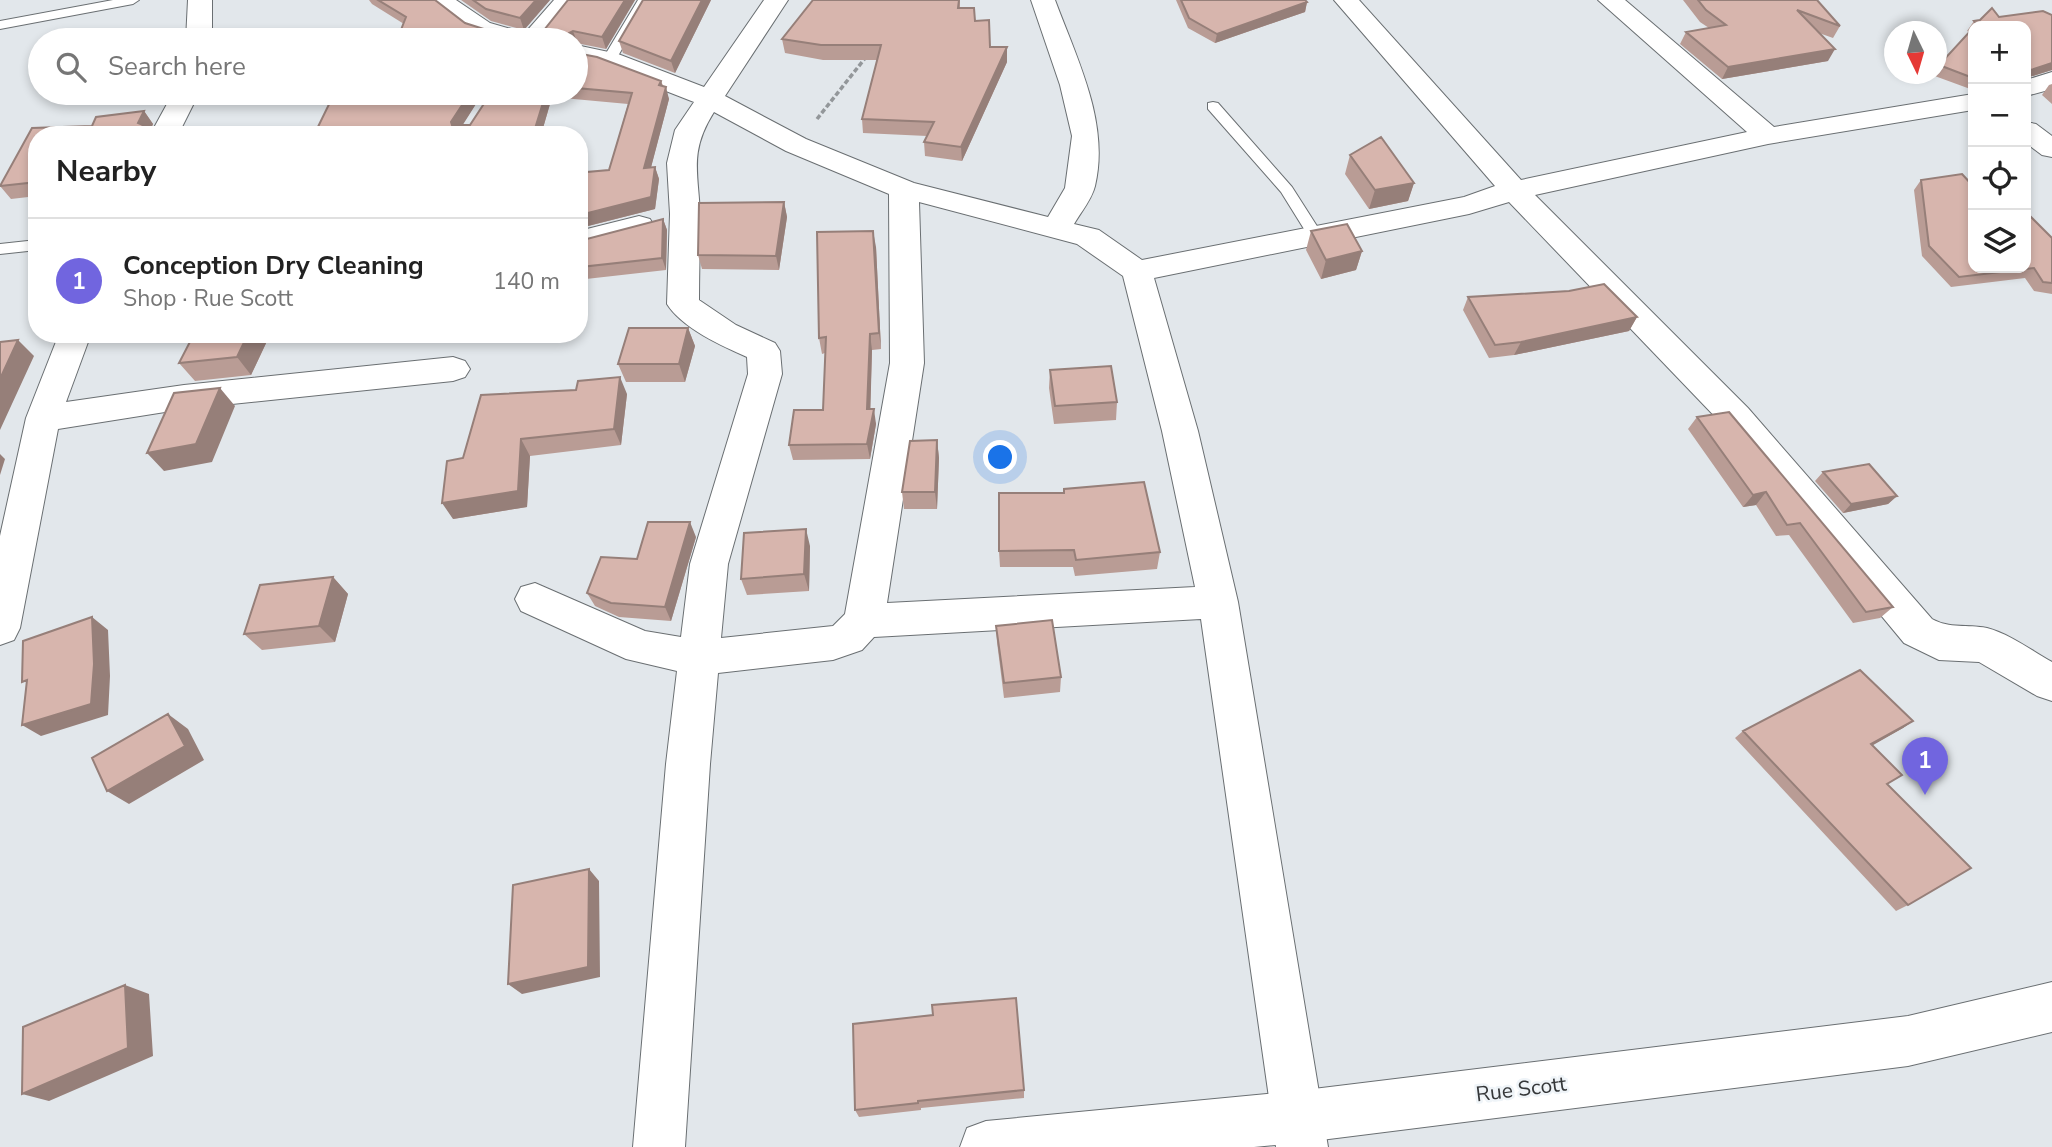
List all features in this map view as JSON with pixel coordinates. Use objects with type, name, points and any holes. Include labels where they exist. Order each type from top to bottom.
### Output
[{"type":"street","points":[[199,28],[200,0]]},
{"type":"street","points":[[440,0],[481,28]]},
{"type":"street","points":[[543,28],[567,0]]},
{"type":"street","points":[[659,1147],[698,658],[709,564],[765,374],[763,351],[724,333],[683,304],[685,214],[681,163],[689,130],[776,0]]},
{"type":"street","points":[[1043,0],[1073,85],[1086,136],[1080,188],[1057,227]]},
{"type":"street","points":[[1346,0],[1514,190],[1736,417],[1919,631],[1939,643],[1985,645],[2052,683]]},
{"type":"street","points":[[1610,0],[1768,136]]},
{"type":"street","points":[[588,56],[609,60],[710,99],[796,145],[904,189],[1088,237],[1137,271],[1180,431],[1218,601],[1299,1132]]},
{"type":"street","points":[[2031,86],[2052,80]]},
{"type":"street","points":[[1137,271],[1469,205],[1514,190],[1768,136],[1968,103]]},
{"type":"street","points":[[169,126],[180,105]]},
{"type":"street","points":[[2031,134],[2052,149]]},
{"type":"street","points":[[535,598],[640,647],[698,658],[833,643],[848,638],[864,621],[906,363],[904,189]]},
{"type":"street","points":[[588,238],[685,214]]},
{"type":"street","points":[[0,628],[9,542],[43,418],[72,343]]},
{"type":"street","points":[[43,418],[184,397],[453,369]]},
{"type":"street","points":[[864,621],[1218,601]]},
{"type":"street","name":"Rue Scott","points":[[986,1147],[1299,1132],[1908,1041],[2052,1007]]},
{"type":"lane","points":[[0,25],[133,0]]},
{"type":"lane","points":[[609,60],[644,0]]},
{"type":"lane","points":[[1213,106],[1287,190],[1314,234]]},
{"type":"lane","points":[[0,249],[28,246]]},
{"type":"path","points":[[796,145],[871,50]]},
{"type":"building","points":[[378,0],[435,0],[465,23],[481,28],[402,28],[406,17]]},
{"type":"building","points":[[473,0],[536,0],[520,18],[486,9]]},
{"type":"building","points":[[568,0],[625,0],[602,37],[588,34],[588,28],[546,28]]},
{"type":"building","points":[[643,0],[702,0],[671,61],[619,41]]},
{"type":"building","points":[[813,0],[959,0],[958,8],[974,8],[975,21],[989,20],[990,47],[1007,47],[961,147],[924,142],[934,122],[862,119],[881,45],[821,45],[782,39]]},
{"type":"building","points":[[1181,0],[1307,2],[1217,34],[1189,18]]},
{"type":"building","points":[[1698,0],[1817,0],[1840,26],[1797,10],[1835,49],[1728,67],[1686,32],[1726,25],[1706,10]]},
{"type":"building","points":[[1992,8],[1999,17],[2043,11],[2052,15],[2052,63],[2031,70],[2031,21],[1974,21],[1980,20]]},
{"type":"building","points":[[1968,33],[1968,76],[1947,68],[1947,56]]},
{"type":"building","points":[[588,55],[661,81],[659,85],[666,87],[644,168],[655,167],[651,197],[588,213],[588,172],[609,170],[632,93],[588,89]]},
{"type":"building","points":[[329,105],[462,105],[451,122],[452,125],[470,125],[483,105],[542,105],[536,126],[318,126]]},
{"type":"building","points":[[144,111],[138,123],[142,126],[92,126],[96,117]]},
{"type":"building","points":[[28,135],[28,183],[0,186]]},
{"type":"building","points":[[1381,137],[1414,183],[1375,190],[1350,155]]},
{"type":"building","points":[[1962,174],[1968,181],[1968,273],[1992,273],[1959,277],[1929,246],[1921,180]]},
{"type":"building","points":[[784,202],[776,256],[698,255],[699,203]]},
{"type":"building","points":[[2031,217],[2052,238],[2052,283],[2043,282],[2034,268],[2031,268]]},
{"type":"building","points":[[663,219],[662,258],[588,266],[588,239]]},
{"type":"building","points":[[1347,224],[1362,251],[1326,260],[1311,231]]},
{"type":"building","points":[[873,231],[879,333],[870,334],[867,409],[874,409],[867,444],[789,445],[794,410],[823,410],[826,337],[819,338],[817,232]]},
{"type":"building","points":[[1604,284],[1637,317],[1495,345],[1468,297],[1569,291]]},
{"type":"building","points":[[629,328],[688,328],[679,364],[618,364]]},
{"type":"building","points":[[18,340],[0,379],[0,342]]},
{"type":"building","points":[[189,343],[244,343],[237,357],[179,363]]},
{"type":"building","points":[[1111,366],[1117,402],[1055,406],[1050,370]]},
{"type":"building","points":[[620,377],[614,429],[521,439],[518,491],[442,503],[447,461],[463,458],[481,395],[576,390],[578,381]]},
{"type":"building","points":[[220,388],[196,444],[147,453],[174,393]]},
{"type":"building","points":[[1729,412],[1893,607],[1866,612],[1800,523],[1787,525],[1766,492],[1753,495],[1697,417]]},
{"type":"building","points":[[937,440],[935,492],[902,492],[910,441]]},
{"type":"building","points":[[1869,464],[1897,496],[1851,504],[1823,472]]},
{"type":"building","points":[[1144,482],[1160,552],[1076,560],[1074,550],[999,551],[999,493],[1064,493],[1064,489]]},
{"type":"building","points":[[648,522],[690,522],[665,607],[611,603],[587,593],[601,557],[637,559]]},
{"type":"building","points":[[806,529],[804,574],[741,579],[744,533]]},
{"type":"building","points":[[333,577],[319,626],[244,634],[260,585]]},
{"type":"building","points":[[92,617],[94,664],[91,704],[22,725],[27,680],[22,682],[23,641]]},
{"type":"building","points":[[1052,620],[1061,677],[1004,683],[996,626]]},
{"type":"building","points":[[1860,670],[1913,721],[1871,744],[1902,775],[1887,784],[1971,868],[1908,905],[1743,731]]},
{"type":"building","points":[[168,714],[185,746],[107,791],[92,758]]},
{"type":"building","points":[[589,869],[588,967],[508,984],[513,885]]},
{"type":"building","points":[[125,985],[128,1048],[22,1094],[23,1027]]},
{"type":"building","points":[[1016,998],[1024,1090],[855,1110],[853,1024],[933,1015],[932,1005]]},
{"type":"place","name":"Conception Dry Cleaning","points":[[1925,795]]}]
